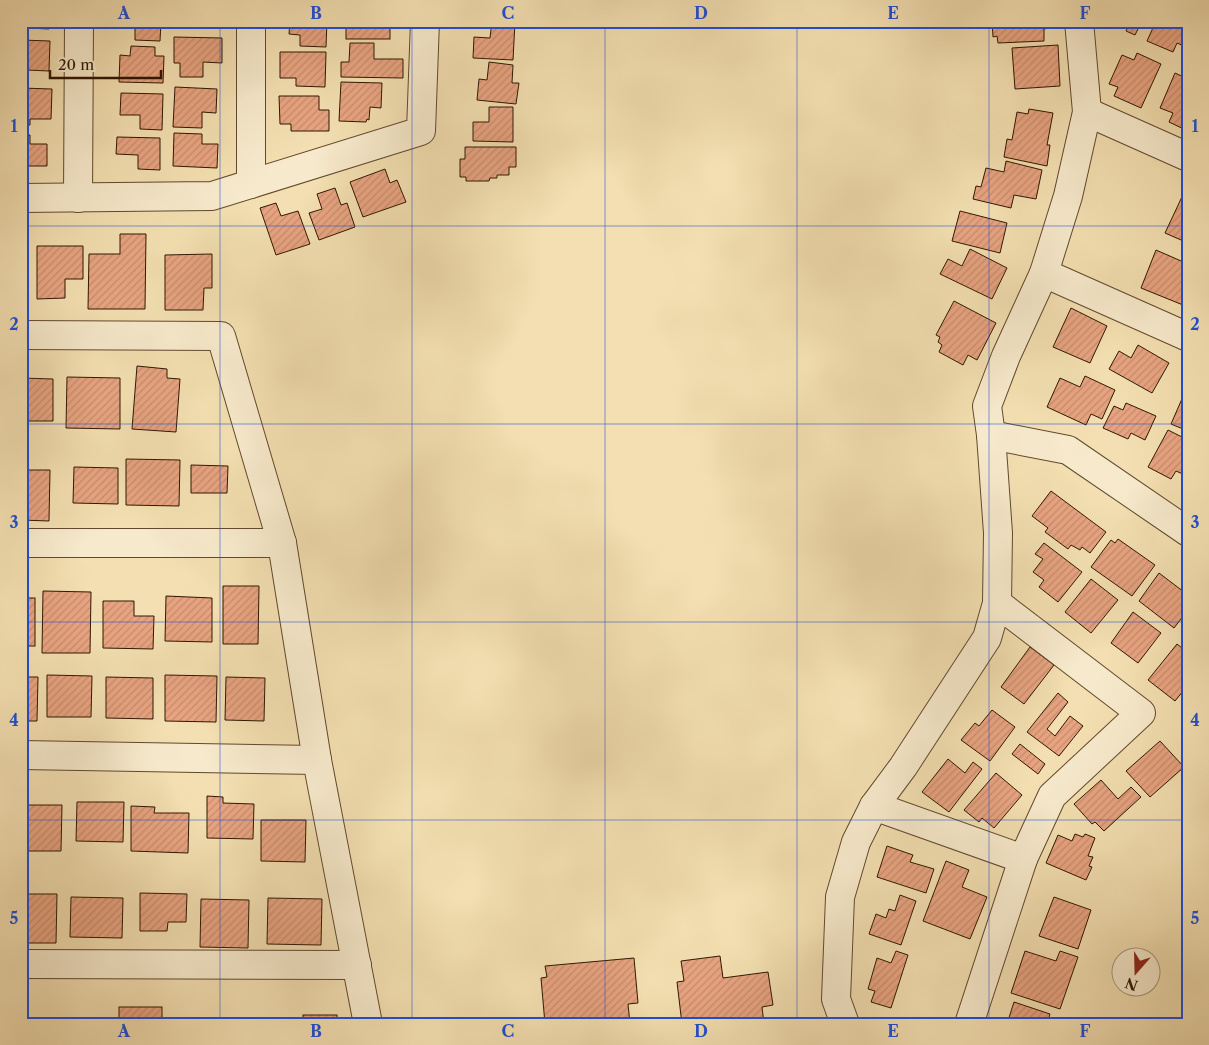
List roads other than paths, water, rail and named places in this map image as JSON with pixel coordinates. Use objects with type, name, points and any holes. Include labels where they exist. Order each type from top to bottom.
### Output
[{"type":"street","points":[[78,198],[79,21]]},
{"type":"street","points":[[251,21],[251,184]]},
{"type":"street","points":[[21,198],[212,196],[421,131],[425,21]]},
{"type":"street","points":[[845,1024],[836,999],[840,897],[856,842],[874,806],[903,767],[987,638],[998,603],[998,533],[987,406],[1006,356],[1044,273],[1068,196],[1086,112],[1079,21]]},
{"type":"street","points":[[1086,112],[1188,157]]},
{"type":"street","points":[[1044,273],[1188,337]]},
{"type":"street","points":[[21,335],[221,336],[282,543],[317,760],[368,1024]]},
{"type":"street","points":[[991,435],[1068,450],[1188,532]]},
{"type":"street","points":[[21,543],[282,543]]},
{"type":"street","points":[[969,1024],[1023,860],[1052,796],[1141,713],[998,603]]},
{"type":"street","points":[[21,755],[317,760]]},
{"type":"street","points":[[874,806],[1023,860]]},
{"type":"street","points":[[21,964],[357,966]]}]
